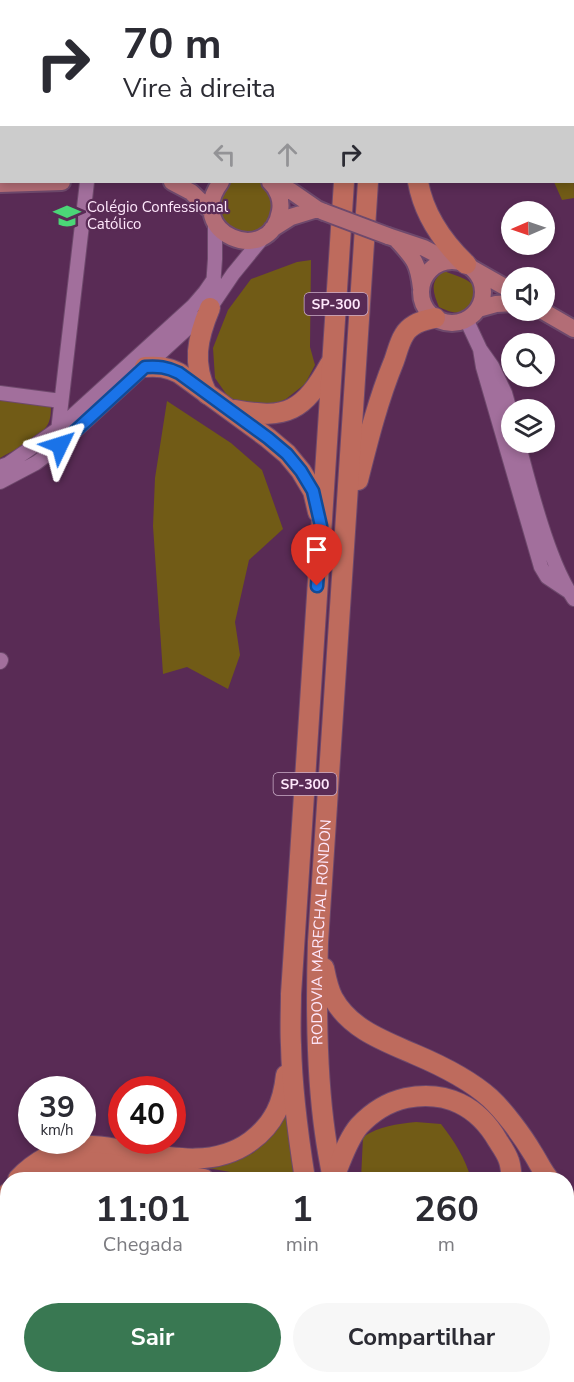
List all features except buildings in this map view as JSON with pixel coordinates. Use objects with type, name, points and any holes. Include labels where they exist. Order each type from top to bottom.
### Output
[{"type":"highway","name":"RODOVIA MARECHAL RONDON","points":[[304,1172],[298,1137],[290,1042],[294,940],[344,183]]},
{"type":"highway","name":"RODOVIA MARECHAL RONDON","points":[[332,1172],[325,1132],[319,1068],[318,942],[368,183]]},
{"type":"highway","points":[[418,183],[429,217],[463,265]]},
{"type":"highway","points":[[207,394],[201,382],[197,358],[198,344],[209,311]]},
{"type":"highway","points":[[346,524],[371,431],[389,373],[404,335],[416,324],[435,318]]},
{"type":"highway","points":[[229,408],[261,414],[276,414],[292,408],[306,400],[332,359]]},
{"type":"highway","points":[[145,367],[162,366],[179,373],[229,408],[287,454],[313,491],[321,526]]},
{"type":"highway","points":[[318,942],[328,986],[342,1011],[354,1023],[381,1041],[456,1074],[490,1098],[531,1150],[543,1172]]},
{"type":"highway","points":[[27,1172],[57,1152],[82,1146],[173,1158],[201,1159],[226,1154],[247,1144],[262,1133],[276,1114],[285,1088],[290,1042]]},
{"type":"highway","points":[[336,1172],[359,1125],[393,1101],[418,1096],[441,1096],[471,1109],[491,1129],[509,1159],[511,1172]]},
{"type":"highway","points":[[56,1172],[69,1164],[89,1162],[161,1172]]},
{"type":"main road","points":[[0,184],[32,183]]},
{"type":"main road","points":[[174,183],[191,192],[213,217],[222,232],[242,242],[254,241],[291,217],[321,210]]},
{"type":"main road","points":[[213,217],[212,200],[215,189],[220,183]]},
{"type":"main road","points":[[268,233],[278,220],[281,208],[279,195],[272,183]]},
{"type":"main road","points":[[274,183],[321,210],[424,248],[501,285]]},
{"type":"main road","points":[[393,237],[416,263],[422,288],[422,299],[427,310],[435,318],[445,322],[456,322],[501,304]]},
{"type":"main road","points":[[422,288],[424,280],[434,267],[463,265],[481,281],[483,289],[483,296],[472,314]]},
{"type":"main road","points":[[555,318],[574,329]]},
{"type":"street","points":[[60,445],[58,429],[87,183]]},
{"type":"street","points":[[209,311],[215,259],[213,217]]},
{"type":"street","points":[[0,482],[36,463],[60,445],[209,311],[233,274],[268,233]]},
{"type":"street","points":[[0,467],[58,429],[193,306],[214,279]]},
{"type":"street","points":[[472,314],[483,367],[501,412]]},
{"type":"street","points":[[480,349],[492,366],[507,399]]},
{"type":"street","points":[[0,393],[61,401]]},
{"type":"street","points":[[516,453],[541,567],[547,577],[571,595]]},
{"type":"shaded area","points":[[261,183],[268,189],[273,206],[267,223],[260,230],[252,234],[243,234],[226,227],[217,209],[228,184]]},
{"type":"shaded area","points":[[554,183],[574,183],[574,198],[562,200]]},
{"type":"shaded area","points":[[311,260],[310,347],[315,365],[305,384],[286,399],[269,406],[248,404],[229,398],[215,378],[213,348],[228,310],[251,279],[297,262]]},
{"type":"shaded area","points":[[444,271],[474,286],[477,298],[470,308],[456,312],[439,307],[435,297],[434,283]]},
{"type":"shaded area","points":[[0,399],[51,405],[51,412],[48,424],[40,434],[0,458]]},
{"type":"shaded area","points":[[167,401],[231,443],[262,470],[283,529],[249,560],[235,622],[240,655],[228,689],[187,667],[163,674],[153,526],[155,478]]},
{"type":"shaded area","points":[[287,1102],[293,1172],[230,1172],[196,1166],[223,1164],[253,1153],[274,1133]]},
{"type":"shaded area","points":[[416,1122],[441,1124],[459,1150],[469,1172],[361,1172],[363,1137],[388,1126]]},
{"type":"place","name":"Colégio Confessional Católico","points":[[67,216]]},
{"type":"route","points":[[60,445],[145,367],[170,368],[268,438],[287,454],[301,471],[313,491],[321,526],[317,586]]}]
